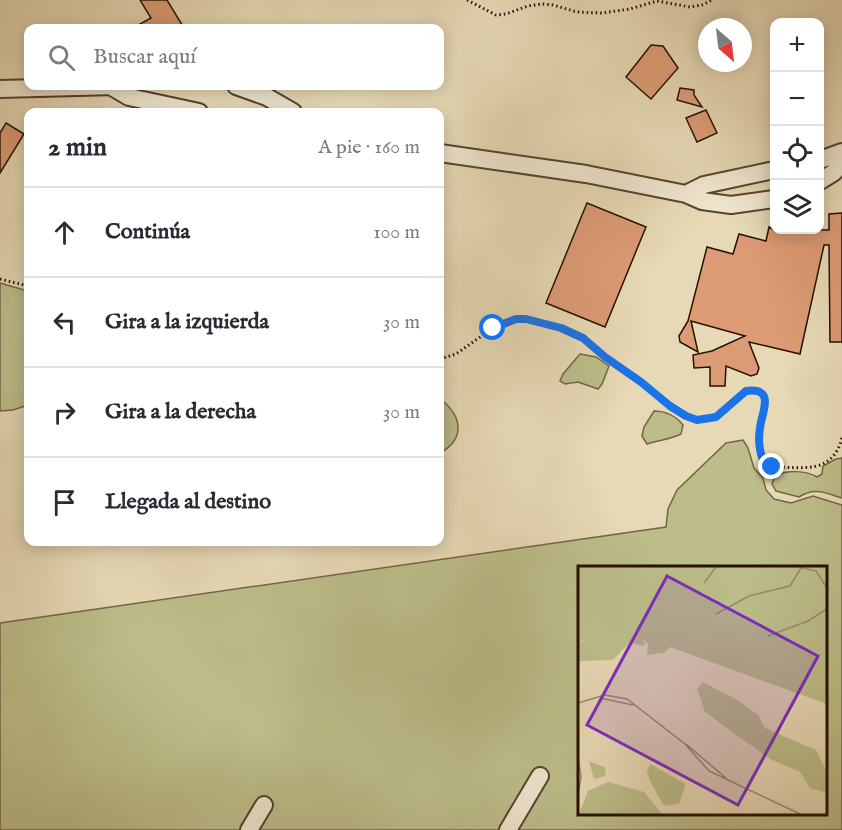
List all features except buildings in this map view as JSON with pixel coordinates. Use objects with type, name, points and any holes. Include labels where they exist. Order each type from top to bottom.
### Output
[{"type":"street","points":[[0,89],[24,88]]},
{"type":"street","points":[[119,90],[129,97],[180,108]]},
{"type":"street","points":[[247,90],[267,97],[285,108]]},
{"type":"street","points":[[824,158],[842,152]]},
{"type":"street","points":[[444,154],[586,174],[686,194],[702,201],[731,205],[770,200]]},
{"type":"street","points":[[824,178],[833,173],[842,164]]},
{"type":"street","points":[[686,194],[704,185],[770,171]]},
{"type":"street","points":[[508,830],[540,776]]},
{"type":"street","points":[[249,830],[264,805]]},
{"type":"path","points":[[467,0],[496,15],[542,4],[577,12],[602,13],[630,9],[657,1],[690,7],[712,0]]},
{"type":"path","points":[[0,279],[24,285]]},
{"type":"path","points":[[444,357],[456,354],[493,328],[516,319],[526,319],[561,328],[583,338],[670,406],[697,420],[716,417],[746,391],[753,390],[761,394],[765,401],[765,411],[759,427],[761,454],[766,465],[817,467],[825,464],[836,454],[842,438]]},
{"type":"green space","points":[[0,283],[24,290],[24,406],[0,411]]},
{"type":"green space","points":[[580,354],[596,357],[609,366],[598,389],[578,382],[565,384],[560,381]]},
{"type":"green space","points":[[444,402],[457,419],[458,427],[454,441],[444,450]]},
{"type":"green space","points":[[654,411],[666,413],[677,419],[683,425],[681,434],[647,444],[642,436],[644,427]]},
{"type":"green space","points":[[743,440],[754,468],[763,478],[766,490],[774,499],[791,503],[813,496],[842,505],[842,830],[0,830],[0,623],[666,527],[668,509],[677,490],[726,443]]},
{"type":"green space","points":[[842,458],[842,498],[815,492],[799,497],[776,491],[772,484],[775,476],[785,473],[802,472],[817,477],[822,474],[823,466]]},
{"type":"route","points":[[493,328],[516,319],[526,319],[561,328],[583,338],[670,406],[697,420],[716,417],[742,393],[753,390],[761,394],[765,401],[765,411],[759,427],[761,454],[766,465],[772,467]]}]
